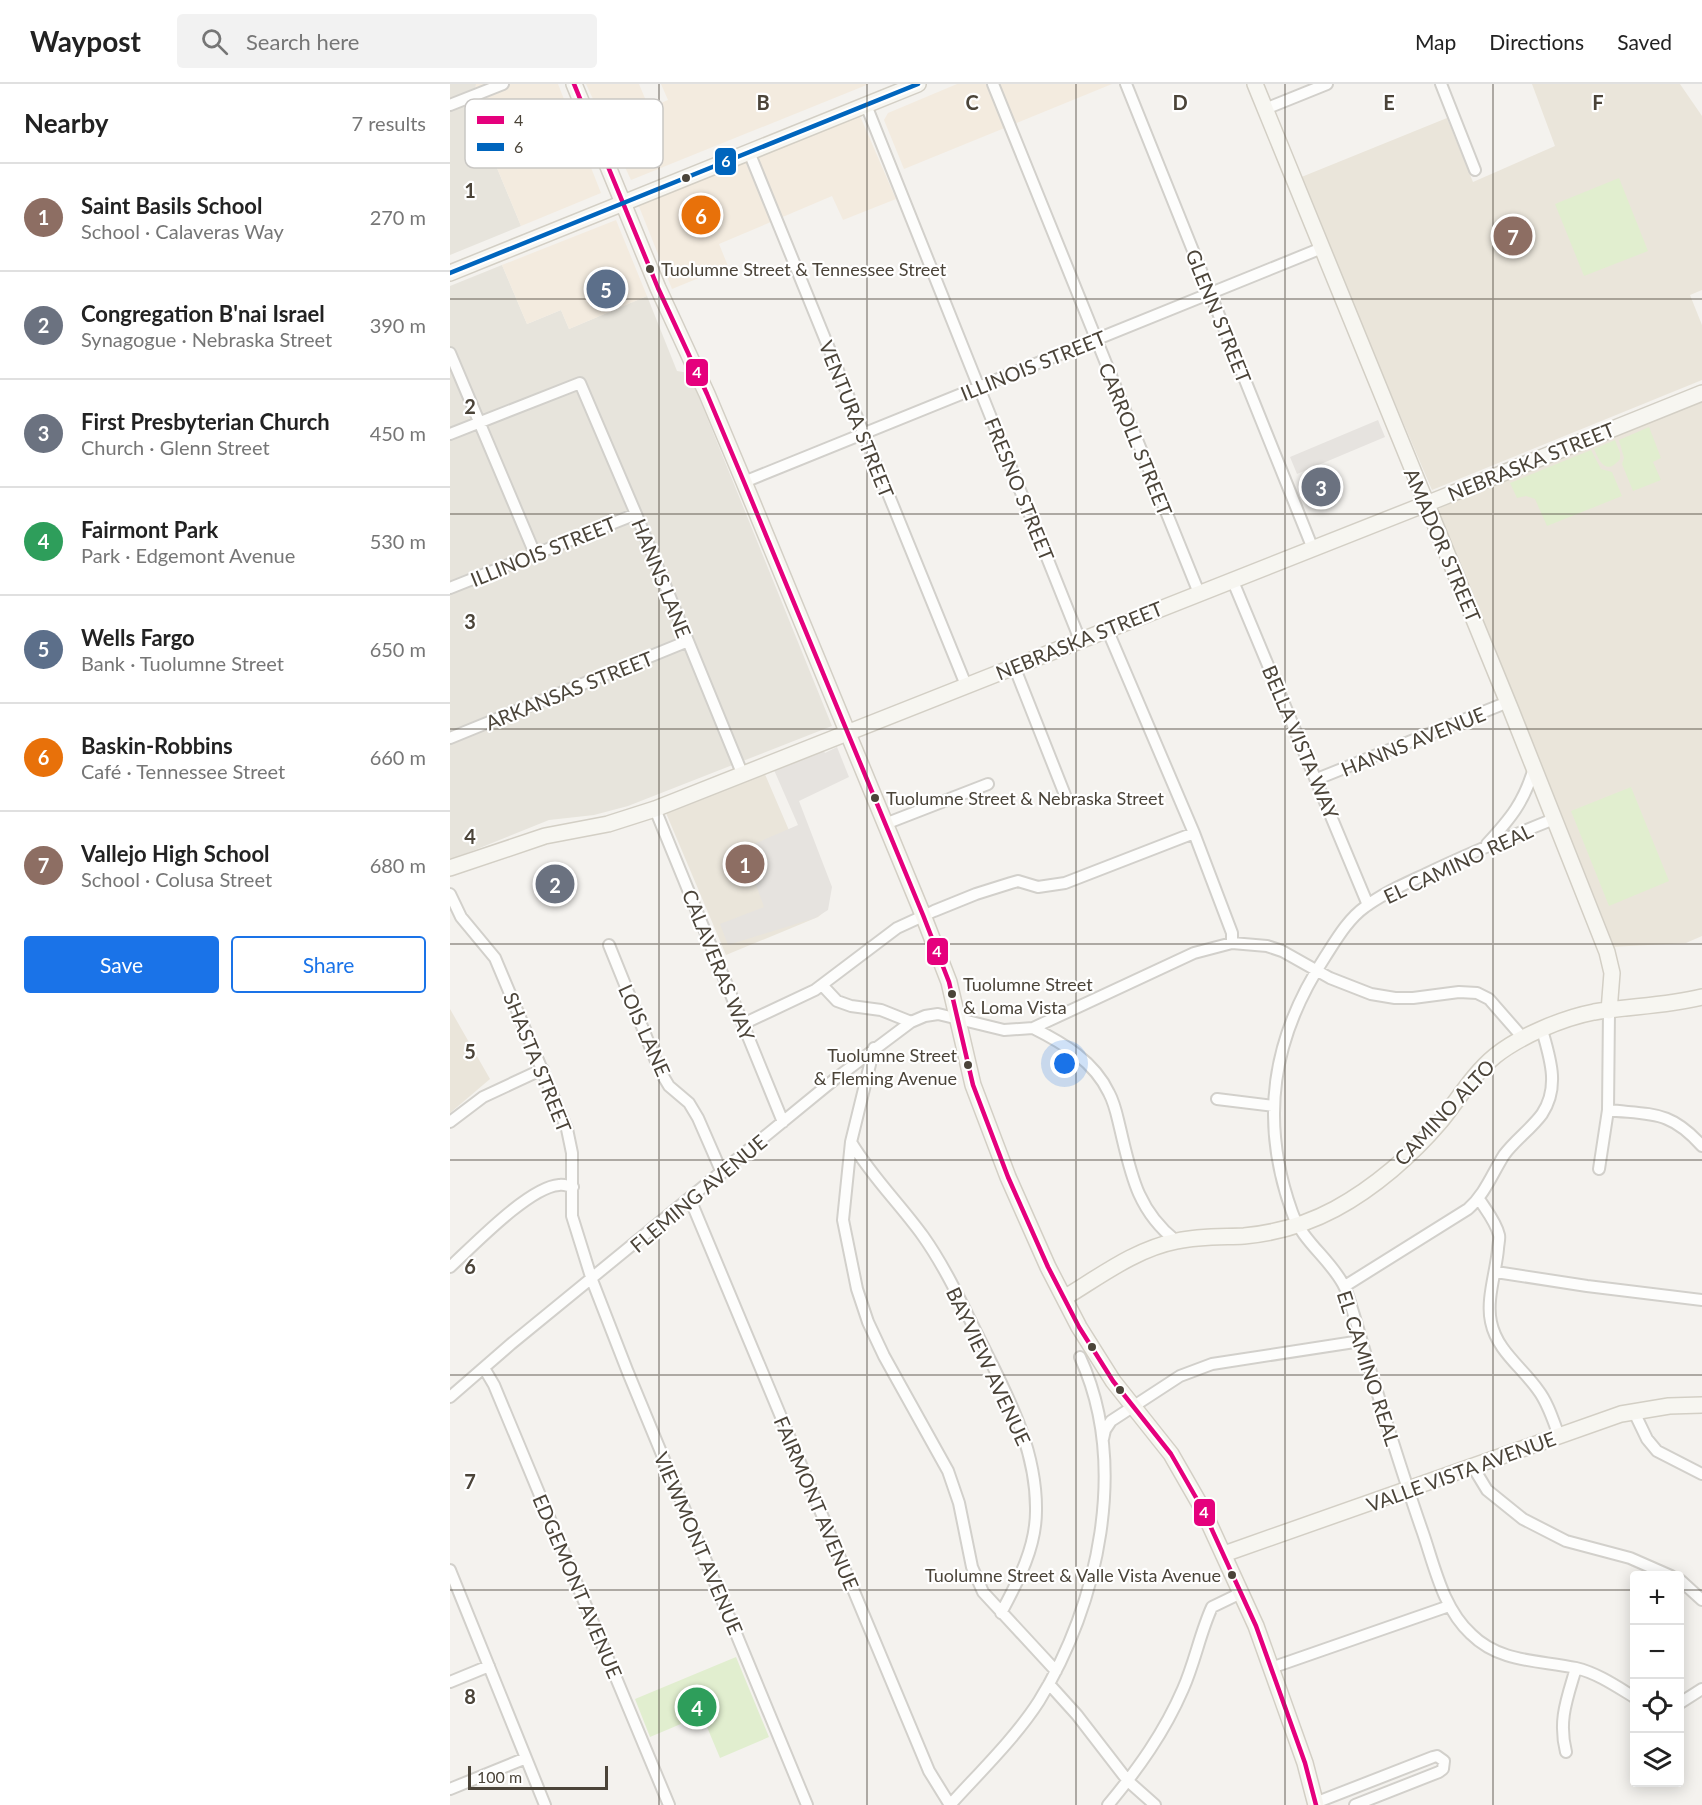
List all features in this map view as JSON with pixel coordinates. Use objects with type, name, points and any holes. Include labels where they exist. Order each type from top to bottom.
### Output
[{"type":"street","points":[[465,99],[503,84]]},
{"type":"street","points":[[574,84],[580,99]]},
{"type":"street","name":"CARROLL STREET","points":[[993,84],[1199,593]]},
{"type":"street","name":"GLENN STREET","points":[[1126,84],[1313,549]]},
{"type":"street","name":"AMADOR STREET","points":[[1255,84],[1508,702],[1610,963],[1612,973],[1609,1011]]},
{"type":"street","points":[[1265,109],[1327,84]]},
{"type":"street","points":[[1441,84],[1475,170]]},
{"type":"street","points":[[450,273],[915,85]]},
{"type":"street","points":[[450,105],[465,99]]},
{"type":"street","name":"FRESNO STREET","points":[[866,105],[1080,640]]},
{"type":"street","name":"VENTURA STREET","points":[[749,152],[966,685]]},
{"type":"street","points":[[609,168],[658,288],[707,394],[923,915],[949,982],[967,1066],[1004,1168],[1064,1298],[1094,1354],[1182,1469],[1202,1508],[1256,1626],[1305,1763],[1316,1804],[1433,1757],[1444,1761],[1443,1769],[1439,1772],[1356,1805]]},
{"type":"street","name":"ILLINOIS STREET","points":[[744,482],[1322,248]]},
{"type":"street","points":[[450,353],[535,554]]},
{"type":"street","name":"HANNS LANE","points":[[480,423],[580,383],[742,773]]},
{"type":"street","name":"NEBRASKA STREET","points":[[450,868],[545,836],[608,824],[655,808],[1702,393]]},
{"type":"street","points":[[450,434],[480,423]]},
{"type":"street","name":"ILLINOIS STREET","points":[[450,588],[636,514]]},
{"type":"street","name":"BELLA VISTA WAY","points":[[1232,579],[1317,778],[1368,905]]},
{"type":"street","points":[[1107,629],[1194,833],[1232,933],[1232,943]]},
{"type":"street","name":"ARKANSAS STREET","points":[[450,738],[688,641]]},
{"type":"street","points":[[1014,666],[1067,800]]},
{"type":"street","name":"HANNS AVENUE","points":[[1317,778],[1508,702]]},
{"type":"street","points":[[1485,846],[1520,805],[1527,792],[1534,768]]},
{"type":"street","points":[[885,824],[988,784]]},
{"type":"street","name":"CALAVERAS WAY","points":[[655,808],[783,1122]]},
{"type":"street","name":"EL CAMINO REAL","points":[[1554,819],[1485,846],[1391,891],[1368,905],[1341,932],[1293,1015],[1281,1051],[1274,1106],[1278,1162],[1298,1225],[1345,1286],[1408,1490],[1449,1606],[1472,1635],[1495,1651],[1518,1659],[1576,1668],[1598,1676],[1630,1694]]},
{"type":"street","points":[[743,1024],[815,990],[897,928],[923,915],[976,894],[1018,881],[1038,887],[1065,883],[1194,833]]},
{"type":"street","name":"SHASTA STREET","points":[[450,894],[461,917],[495,958],[567,1129],[572,1153],[572,1216],[592,1280]]},
{"type":"street","points":[[1033,1028],[1194,953],[1232,943],[1267,946],[1282,951],[1350,987],[1395,998],[1459,992],[1477,993],[1489,999],[1522,1038]]},
{"type":"street","name":"LOIS LANE","points":[[609,945],[660,1071],[669,1086],[689,1103],[722,1173]]},
{"type":"street","points":[[822,985],[837,1001],[851,1006],[881,1010],[911,1022]]},
{"type":"street","name":"CAMINO ALTO","points":[[1064,1298],[1124,1262],[1155,1247],[1176,1241],[1246,1235],[1298,1225],[1336,1209],[1392,1169],[1438,1124],[1486,1064],[1522,1038],[1592,1013],[1660,1005],[1702,997]]},
{"type":"street","points":[[1599,1169],[1608,1110],[1609,1011]]},
{"type":"street","name":"FLEMING AVENUE","points":[[450,1397],[783,1122],[874,1048],[911,1022],[938,1014],[1004,1030],[1033,1028]]},
{"type":"street","points":[[1033,1028],[1053,1038],[1082,1058],[1104,1083],[1115,1107],[1129,1164],[1141,1198],[1153,1219],[1176,1241]]},
{"type":"street","points":[[1345,1286],[1468,1209],[1479,1198],[1503,1157],[1542,1114],[1550,1096],[1553,1082],[1552,1066],[1542,1030]]},
{"type":"street","points":[[874,1048],[851,1142],[843,1220],[853,1271],[867,1322],[948,1472],[959,1503],[972,1567],[983,1592],[1056,1671]]},
{"type":"street","points":[[450,1122],[483,1097],[543,1070]]},
{"type":"street","points":[[1216,1099],[1274,1106]]},
{"type":"street","points":[[1608,1110],[1669,1118],[1681,1125],[1702,1146]]},
{"type":"street","name":"BAYVIEW AVENUE","points":[[851,1142],[864,1164],[908,1215],[938,1261],[1005,1391],[1030,1453],[1036,1510],[1034,1532],[1028,1558],[1001,1613]]},
{"type":"street","points":[[450,1267],[518,1206],[541,1191],[559,1185],[573,1187]]},
{"type":"street","points":[[1479,1198],[1499,1236],[1496,1272],[1490,1300],[1493,1333],[1503,1350],[1539,1390],[1550,1410],[1559,1436]]},
{"type":"street","name":"FAIRMONT AVENUE","points":[[690,1199],[929,1772],[950,1805]]},
{"type":"street","points":[[1496,1272],[1702,1300]]},
{"type":"street","name":"VIEWMONT AVENUE","points":[[592,1280],[807,1805]]},
{"type":"street","points":[[1103,1439],[1105,1430],[1111,1421],[1180,1376],[1212,1364],[1235,1359],[1361,1341]]},
{"type":"street","points":[[950,1805],[1038,1703],[1056,1671],[1086,1598],[1100,1536],[1103,1508],[1103,1439],[1090,1380],[1080,1357]]},
{"type":"street","name":"EDGEMONT AVENUE","points":[[484,1368],[494,1385],[669,1805]]},
{"type":"street","name":"VALLE VISTA AVENUE","points":[[1224,1554],[1559,1436],[1634,1412],[1669,1406],[1702,1405]]},
{"type":"street","points":[[1634,1412],[1651,1445],[1657,1451],[1702,1474]]},
{"type":"street","points":[[1473,1467],[1487,1490],[1523,1519],[1566,1542],[1630,1558],[1661,1571]]},
{"type":"street","points":[[450,1570],[545,1805]]},
{"type":"street","points":[[1684,1584],[1702,1600]]},
{"type":"street","points":[[1108,1805],[1155,1744],[1183,1690],[1212,1606],[1241,1593]]},
{"type":"street","points":[[1271,1668],[1449,1606]]},
{"type":"street","points":[[450,1682],[489,1666]]},
{"type":"street","points":[[1566,1752],[1562,1720],[1576,1668]]},
{"type":"street","points":[[1048,1684],[1077,1715],[1128,1781],[1155,1805]]},
{"type":"street","points":[[1684,1700],[1702,1689]]},
{"type":"street","points":[[450,1789],[526,1758]]},
{"type":"shaded area","points":[[450,84],[476,84],[474,99],[465,99],[465,168],[497,168],[521,226],[450,255]]},
{"type":"shaded area","points":[[476,84],[558,84],[564,99],[474,99]]},
{"type":"shaded area","points":[[586,84],[639,84],[645,99],[593,99]]},
{"type":"shaded area","points":[[661,84],[869,84],[663,167],[663,102],[668,100]]},
{"type":"shaded area","points":[[957,84],[1112,84],[904,169],[884,120],[888,113]]},
{"type":"shaded area","points":[[1532,84],[1680,84],[1702,116],[1702,290],[1690,295],[1702,325],[1702,380],[1432,490],[1299,178],[1447,118],[1473,182],[1555,146]]},
{"type":"shaded area","points":[[860,116],[896,199],[843,220],[832,196],[719,244],[728,266],[672,289],[638,204]]},
{"type":"shaded area","points":[[497,168],[591,168],[601,193],[521,226]]},
{"type":"shaded area","points":[[625,168],[661,168],[631,180]]},
{"type":"shaded area","points":[[616,220],[647,296],[569,329],[561,310],[527,324],[502,265]]},
{"type":"shaded area","points":[[502,265],[527,324],[561,310],[569,329],[647,296],[677,371],[689,373],[832,726],[628,806],[594,815],[549,820],[450,860],[450,286]]},
{"type":"shaded area","points":[[1702,400],[1702,936],[1686,943],[1610,947],[1437,511],[1442,506],[1469,494]]},
{"type":"shaded area","points":[[1378,420],[1385,437],[1297,474],[1290,457]]},
{"type":"shaded area","points":[[837,747],[849,777],[799,801],[832,887],[828,910],[815,918],[728,945],[720,924],[764,907],[745,854],[745,848],[798,825],[774,770],[823,750],[825,753]]},
{"type":"shaded area","points":[[764,772],[824,912],[818,917],[726,955],[666,813]]},
{"type":"shaded area","points":[[450,1009],[490,1079],[450,1113]]},
{"type":"green space","points":[[1619,178],[1648,251],[1584,276],[1555,204]]},
{"type":"green space","points":[[1649,427],[1661,458],[1653,462],[1661,480],[1633,491],[1622,464],[1624,458],[1619,440]]},
{"type":"green space","points":[[1615,440],[1620,459],[1607,467],[1601,462],[1594,449]]},
{"type":"green space","points":[[1591,450],[1601,469],[1612,472],[1622,496],[1547,526],[1535,499],[1526,496],[1517,498],[1510,483]]},
{"type":"green space","points":[[1631,787],[1669,881],[1609,906],[1571,811]]},
{"type":"green space","points":[[736,1657],[769,1737],[720,1758],[702,1715],[650,1737],[635,1699]]},
{"type":"transit line","name":"4","points":[[574,84],[580,99]]},
{"type":"transit line","name":"6","points":[[450,273],[918,84]]},
{"type":"transit line","name":"4","points":[[609,168],[658,288],[707,394],[923,915],[949,982],[973,1085],[1008,1177],[1048,1267],[1079,1327],[1113,1381],[1171,1454],[1202,1508],[1256,1626],[1305,1763],[1316,1805]]},
{"type":"place","name":"Baskin-Robbins","points":[[701,215]]},
{"type":"place","name":"Vallejo High School","points":[[1513,236]]},
{"type":"place","name":"Tuolumne Street & Tennessee Street","points":[[650,269]]},
{"type":"place","name":"Wells Fargo","points":[[606,289]]},
{"type":"place","name":"First Presbyterian Church","points":[[1321,487]]},
{"type":"place","name":"Tuolumne Street & Nebraska Street","points":[[875,798]]},
{"type":"place","name":"Saint Basils School","points":[[745,864]]},
{"type":"place","name":"Congregation B'nai Israel","points":[[555,884]]},
{"type":"place","name":"Tuolumne Street & Loma Vista","points":[[952,994]]},
{"type":"place","name":"Tuolumne Street & Fleming Avenue","points":[[968,1065]]},
{"type":"place","name":"Tuolumne Street & Valle Vista Avenue","points":[[1232,1575]]},
{"type":"place","name":"Fairmont Park","points":[[697,1707]]}]
